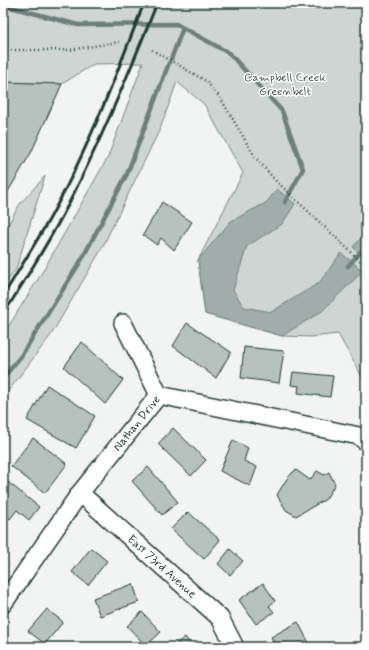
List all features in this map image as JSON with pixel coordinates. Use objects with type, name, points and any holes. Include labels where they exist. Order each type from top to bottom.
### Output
[{"type":"street","points":[[123,323],[159,395]]},
{"type":"street","name":"Nathan Drive","points":[[3,604],[80,493],[159,395],[358,436],[366,442]]},
{"type":"street","name":"East 73rd Avenue","points":[[80,493],[220,618],[235,647]]},
{"type":"path","points":[[3,50],[69,50],[119,42]]},
{"type":"path","points":[[152,50],[206,81],[221,99],[256,157],[276,181],[366,266]]},
{"type":"green space","name":"Campbell Creek Greenbelt","points":[[3,3],[366,3],[366,384],[338,334],[311,337],[282,336],[205,314],[198,260],[243,173],[204,104],[177,82],[160,129],[101,250],[51,335],[3,398],[3,335],[40,276],[108,157],[143,63],[94,64],[62,84],[3,82]]},
{"type":"green space","points":[[45,176],[16,269],[3,287],[3,234],[19,205]]},
{"type":"shaded area","points":[[277,189],[295,204],[282,224],[247,246],[233,290],[244,307],[271,312],[319,283],[341,253],[363,271],[322,311],[282,336],[205,314],[198,260],[231,221],[266,203]]},
{"type":"shaded area","points":[[366,233],[366,260],[353,247]]},
{"type":"building","points":[[3,82],[62,84],[31,153],[3,200]]},
{"type":"building","points":[[162,202],[192,222],[174,250],[161,238],[157,245],[143,235]]},
{"type":"building","points":[[187,323],[231,352],[216,378],[173,346]]},
{"type":"building","points":[[82,342],[123,380],[105,404],[64,367]]},
{"type":"building","points":[[244,347],[284,351],[279,383],[241,378]]},
{"type":"building","points":[[293,372],[333,376],[330,397],[298,393],[299,386],[291,385]]},
{"type":"building","points":[[47,385],[95,416],[76,448],[27,420]]},
{"type":"building","points":[[173,428],[206,460],[191,476],[158,444]]},
{"type":"building","points":[[33,438],[67,464],[45,493],[11,466]]},
{"type":"building","points":[[233,440],[248,448],[244,461],[257,467],[250,486],[220,471]]},
{"type":"building","points":[[148,467],[178,502],[162,515],[132,481]]},
{"type":"building","points":[[296,470],[310,480],[317,471],[324,475],[329,472],[335,484],[326,499],[296,516],[286,510],[277,495],[286,480]]},
{"type":"building","points":[[8,482],[39,507],[29,520],[17,510],[10,519],[3,514],[3,487]]},
{"type":"building","points":[[188,512],[220,540],[204,559],[171,529]]},
{"type":"building","points":[[3,540],[8,547],[3,551]]},
{"type":"building","points":[[91,548],[107,561],[88,585],[72,572]]},
{"type":"building","points":[[230,549],[243,561],[230,575],[218,564]]},
{"type":"building","points":[[263,583],[275,601],[269,606],[274,612],[256,624],[239,600]]},
{"type":"building","points":[[133,584],[139,602],[100,616],[93,598]]},
{"type":"building","points":[[47,609],[63,622],[45,644],[28,631]]},
{"type":"building","points":[[142,612],[161,632],[146,646],[127,626]]},
{"type":"building","points":[[298,622],[310,645],[307,647],[277,647],[271,637]]},
{"type":"building","points":[[185,637],[193,647],[172,647]]},
{"type":"waterway","points":[[3,5],[78,25],[176,24],[229,53],[282,111],[303,169],[285,202]]},
{"type":"waterway","points":[[171,59],[183,28]]},
{"type":"waterway","points":[[3,378],[21,356],[82,259],[127,174],[169,63]]},
{"type":"waterway","points":[[348,266],[366,246]]},
{"type":"railway","points":[[3,296],[50,218],[77,166],[101,112],[144,3]]},
{"type":"railway","points":[[3,315],[38,259],[81,179],[115,104],[157,3]]}]
